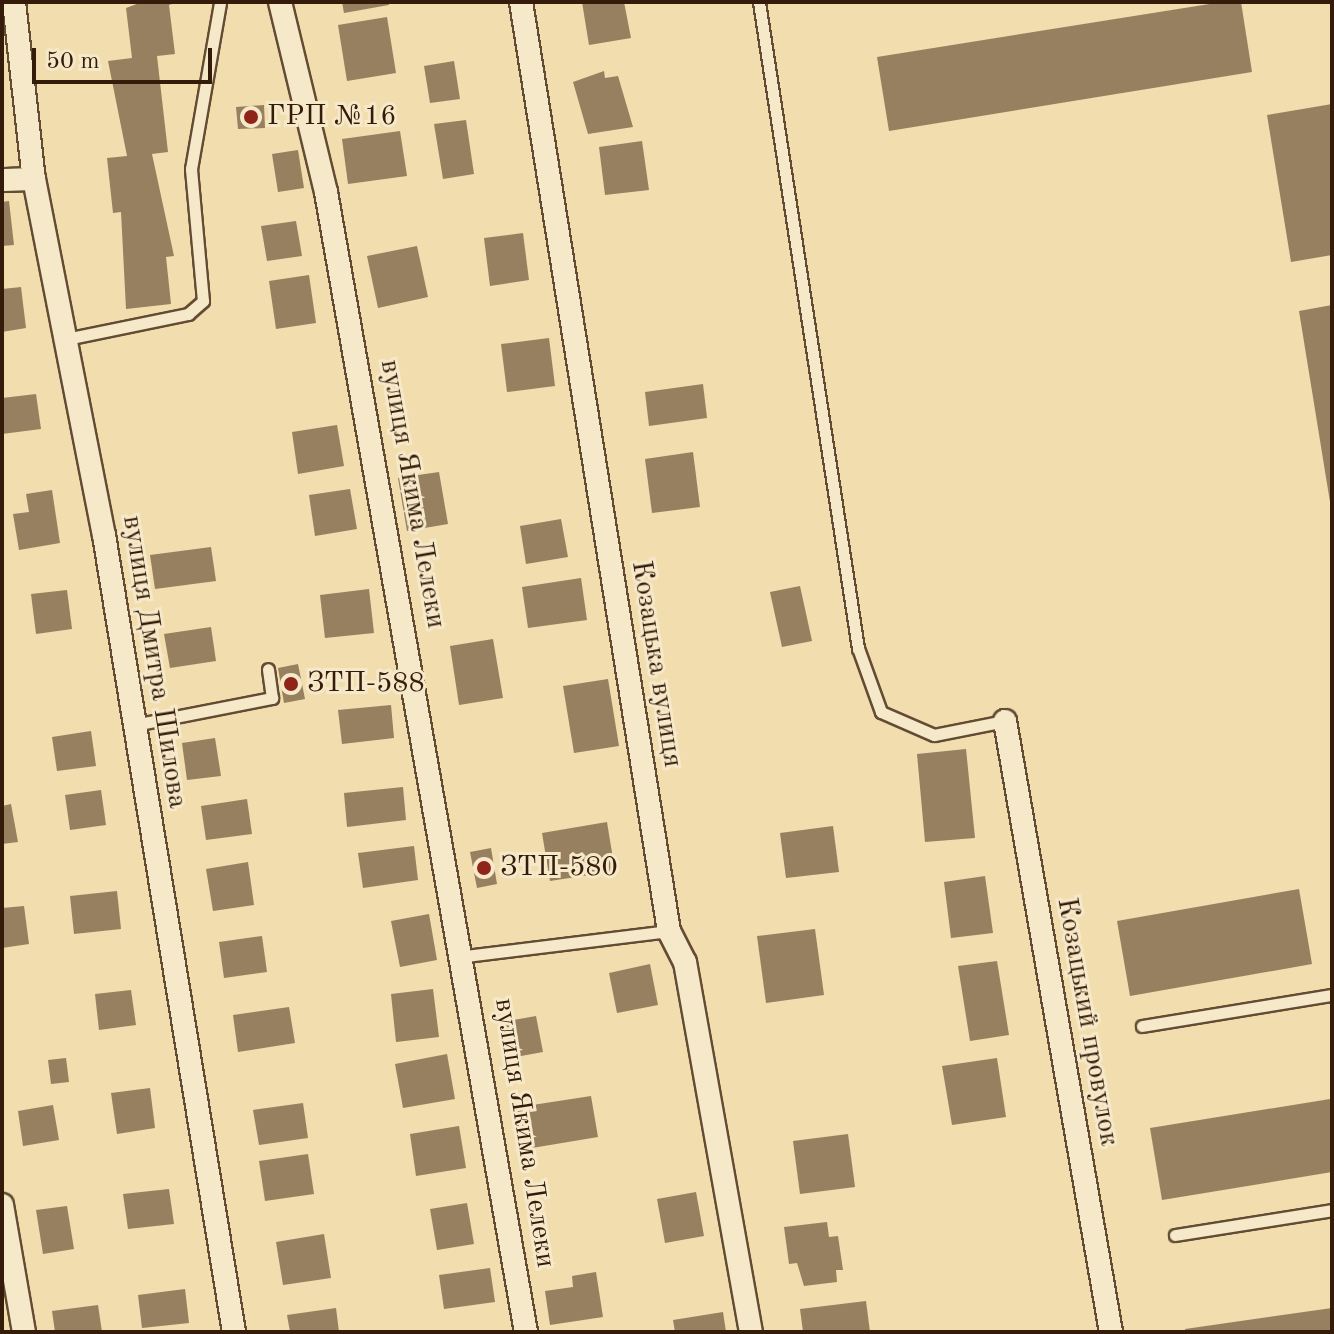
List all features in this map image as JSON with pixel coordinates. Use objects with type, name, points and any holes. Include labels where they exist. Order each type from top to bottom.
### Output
[{"type":"street","name":"вулиця Дмитра Шилова","points":[[14,2],[34,179],[66,339],[134,725],[234,1332]]},
{"type":"street","name":"вулиця Якима Лелеки","points":[[280,2],[326,192],[465,956],[526,1332]]},
{"type":"street","name":"Козацька вулиця","points":[[521,2],[669,931],[685,962],[751,1332]]},
{"type":"street","points":[[2,180],[34,179]]},
{"type":"street","name":"Козацький провулок","points":[[1005,721],[1111,1332]]},
{"type":"street","points":[[2,1205],[24,1332]]},
{"type":"lane","points":[[66,339],[188,314],[203,301],[191,169],[220,2]]},
{"type":"lane","points":[[759,2],[858,648],[881,712],[934,735],[1005,721]]},
{"type":"lane","points":[[134,725],[272,698],[268,669]]},
{"type":"lane","points":[[465,956],[669,931]]},
{"type":"lane","points":[[1142,1026],[1332,995]]},
{"type":"lane","points":[[1175,1235],[1332,1210]]},
{"type":"building","points":[[142,2],[178,2],[169,5],[175,54],[157,56],[168,152],[152,154],[174,256],[166,257],[171,304],[126,309],[121,212],[113,213],[107,158],[127,156],[108,61],[132,58],[126,8]]},
{"type":"building","points":[[342,2],[388,2],[389,5],[344,13]]},
{"type":"building","points":[[582,2],[624,2],[631,38],[589,45]]},
{"type":"building","points":[[1222,2],[1241,2],[1252,72],[889,131],[877,57]]},
{"type":"building","points":[[387,17],[396,73],[347,81],[338,25]]},
{"type":"building","points":[[454,61],[460,99],[430,103],[424,66]]},
{"type":"building","points":[[604,71],[605,78],[618,76],[633,127],[588,134],[573,82]]},
{"type":"building","points":[[1332,104],[1332,255],[1291,262],[1267,115]]},
{"type":"building","name":"ГРП №16","points":[[264,105],[265,128],[238,129],[236,107]]},
{"type":"building","points":[[466,120],[474,174],[443,179],[434,124]]},
{"type":"building","points":[[400,131],[407,176],[348,184],[342,139]]},
{"type":"building","points":[[642,141],[649,190],[605,195],[599,147]]},
{"type":"building","points":[[298,150],[304,188],[278,192],[272,154]]},
{"type":"building","points":[[9,201],[14,245],[2,246],[2,202]]},
{"type":"building","points":[[296,221],[302,256],[267,261],[261,226]]},
{"type":"building","points":[[523,233],[529,280],[490,286],[484,238]]},
{"type":"building","points":[[417,246],[428,297],[378,308],[367,256]]},
{"type":"building","points":[[309,275],[316,323],[276,329],[269,281]]},
{"type":"building","points":[[21,287],[26,328],[2,332],[2,289]]},
{"type":"building","points":[[1332,305],[1332,502],[1330,502],[1299,311]]},
{"type":"building","points":[[549,338],[555,386],[507,392],[501,344]]},
{"type":"building","points":[[703,384],[707,418],[649,426],[645,392]]},
{"type":"building","points":[[36,394],[41,429],[2,434],[2,398]]},
{"type":"building","points":[[337,425],[344,466],[298,474],[292,432]]},
{"type":"building","points":[[693,452],[700,507],[652,513],[645,459]]},
{"type":"building","points":[[439,472],[448,524],[407,531],[398,478]]},
{"type":"building","points":[[350,489],[357,529],[315,536],[309,495]]},
{"type":"building","points":[[52,490],[60,543],[19,550],[13,514],[29,512],[26,494]]},
{"type":"building","points":[[561,519],[568,557],[526,564],[520,526]]},
{"type":"building","points":[[211,547],[216,581],[155,589],[150,555]]},
{"type":"building","points":[[581,578],[587,620],[528,628],[522,587]]},
{"type":"building","points":[[800,586],[812,641],[782,647],[770,592]]},
{"type":"building","points":[[369,589],[374,633],[325,638],[320,595]]},
{"type":"building","points":[[67,590],[72,629],[36,634],[31,594]]},
{"type":"building","points":[[211,627],[216,661],[170,668],[164,634]]},
{"type":"building","points":[[493,639],[503,698],[459,705],[450,646]]},
{"type":"building","name":"ЗТП-588","points":[[298,664],[305,699],[284,703],[278,668]]},
{"type":"building","points":[[608,679],[619,746],[574,753],[563,686]]},
{"type":"building","points":[[391,705],[394,738],[342,744],[338,710]]},
{"type":"building","points":[[91,731],[96,766],[57,771],[52,737]]},
{"type":"building","points":[[215,738],[221,776],[187,780],[182,743]]},
{"type":"building","points":[[966,749],[975,838],[925,842],[917,754]]},
{"type":"building","points":[[403,787],[406,820],[347,827],[344,793]]},
{"type":"building","points":[[101,790],[106,825],[70,830],[65,795]]},
{"type":"building","points":[[247,799],[252,834],[206,840],[201,806]]},
{"type":"building","points":[[11,804],[18,842],[2,844],[2,806]]},
{"type":"building","points":[[607,822],[615,871],[550,881],[542,833]]},
{"type":"building","points":[[833,826],[839,872],[786,878],[780,833]]},
{"type":"building","points":[[414,846],[418,880],[363,888],[358,853]]},
{"type":"building","name":"ЗТП-580","points":[[491,848],[497,884],[477,888],[470,852]]},
{"type":"building","points":[[248,862],[254,905],[213,911],[206,869]]},
{"type":"building","points":[[985,876],[993,933],[951,938],[944,882]]},
{"type":"building","points":[[1299,889],[1312,964],[1130,996],[1117,921]]},
{"type":"building","points":[[117,891],[121,929],[74,934],[70,896]]},
{"type":"building","points":[[24,906],[29,944],[2,948],[2,908]]},
{"type":"building","points":[[429,914],[437,960],[400,967],[391,921]]},
{"type":"building","points":[[815,929],[824,995],[766,1003],[757,936]]},
{"type":"building","points":[[262,936],[267,972],[224,978],[219,942]]},
{"type":"building","points":[[997,961],[1009,1035],[970,1041],[958,966]]},
{"type":"building","points":[[650,964],[658,1005],[617,1013],[609,973]]},
{"type":"building","points":[[433,989],[439,1037],[396,1042],[391,994]]},
{"type":"building","points":[[131,990],[136,1025],[99,1030],[95,994]]},
{"type":"building","points":[[289,1007],[295,1043],[238,1052],[233,1015]]},
{"type":"building","points":[[536,1016],[543,1052],[510,1058],[503,1022]]},
{"type":"building","points":[[447,1054],[455,1099],[403,1108],[395,1064]]},
{"type":"building","points":[[66,1058],[69,1082],[51,1084],[48,1060]]},
{"type":"building","points":[[997,1058],[1006,1117],[952,1125],[942,1066]]},
{"type":"building","points":[[150,1088],[155,1128],[117,1134],[111,1093]]},
{"type":"building","points":[[591,1096],[598,1137],[520,1150],[513,1108]]},
{"type":"building","points":[[1330,1099],[1332,1172],[1162,1200],[1150,1128]]},
{"type":"building","points":[[303,1103],[308,1138],[259,1145],[253,1110]]},
{"type":"building","points":[[53,1105],[59,1140],[23,1146],[18,1111]]},
{"type":"building","points":[[459,1126],[466,1168],[416,1176],[410,1134]]},
{"type":"building","points":[[848,1134],[855,1187],[800,1194],[793,1141]]},
{"type":"building","points":[[308,1154],[314,1194],[265,1201],[259,1161]]},
{"type":"building","points":[[169,1189],[174,1224],[128,1229],[123,1194]]},
{"type":"building","points":[[696,1192],[704,1236],[665,1243],[657,1199]]},
{"type":"building","points":[[467,1203],[474,1244],[437,1250],[430,1209]]},
{"type":"building","points":[[67,1206],[74,1249],[43,1254],[36,1210]]},
{"type":"building","points":[[827,1222],[829,1237],[838,1236],[843,1270],[836,1270],[837,1282],[804,1286],[797,1263],[789,1264],[784,1227]]},
{"type":"building","points":[[324,1234],[331,1278],[283,1285],[276,1242]]},
{"type":"building","points":[[490,1268],[495,1302],[444,1309],[439,1275]]},
{"type":"building","points":[[596,1272],[603,1317],[550,1325],[545,1291],[573,1287],[572,1276]]},
{"type":"building","points":[[185,1289],[189,1323],[142,1328],[138,1295]]},
{"type":"building","points":[[866,1301],[870,1332],[803,1332],[800,1309]]},
{"type":"building","points":[[98,1305],[102,1332],[55,1332],[52,1311]]},
{"type":"building","points":[[336,1308],[339,1332],[290,1332],[287,1315]]},
{"type":"building","points":[[1332,1308],[1332,1332],[1185,1332],[1185,1329]]},
{"type":"building","points":[[723,1312],[726,1332],[675,1332],[673,1320]]},
{"type":"place","name":"ГРП №16","points":[[251,117]]},
{"type":"place","name":"ЗТП-588","points":[[291,684]]},
{"type":"place","name":"ЗТП-580","points":[[484,868]]}]
